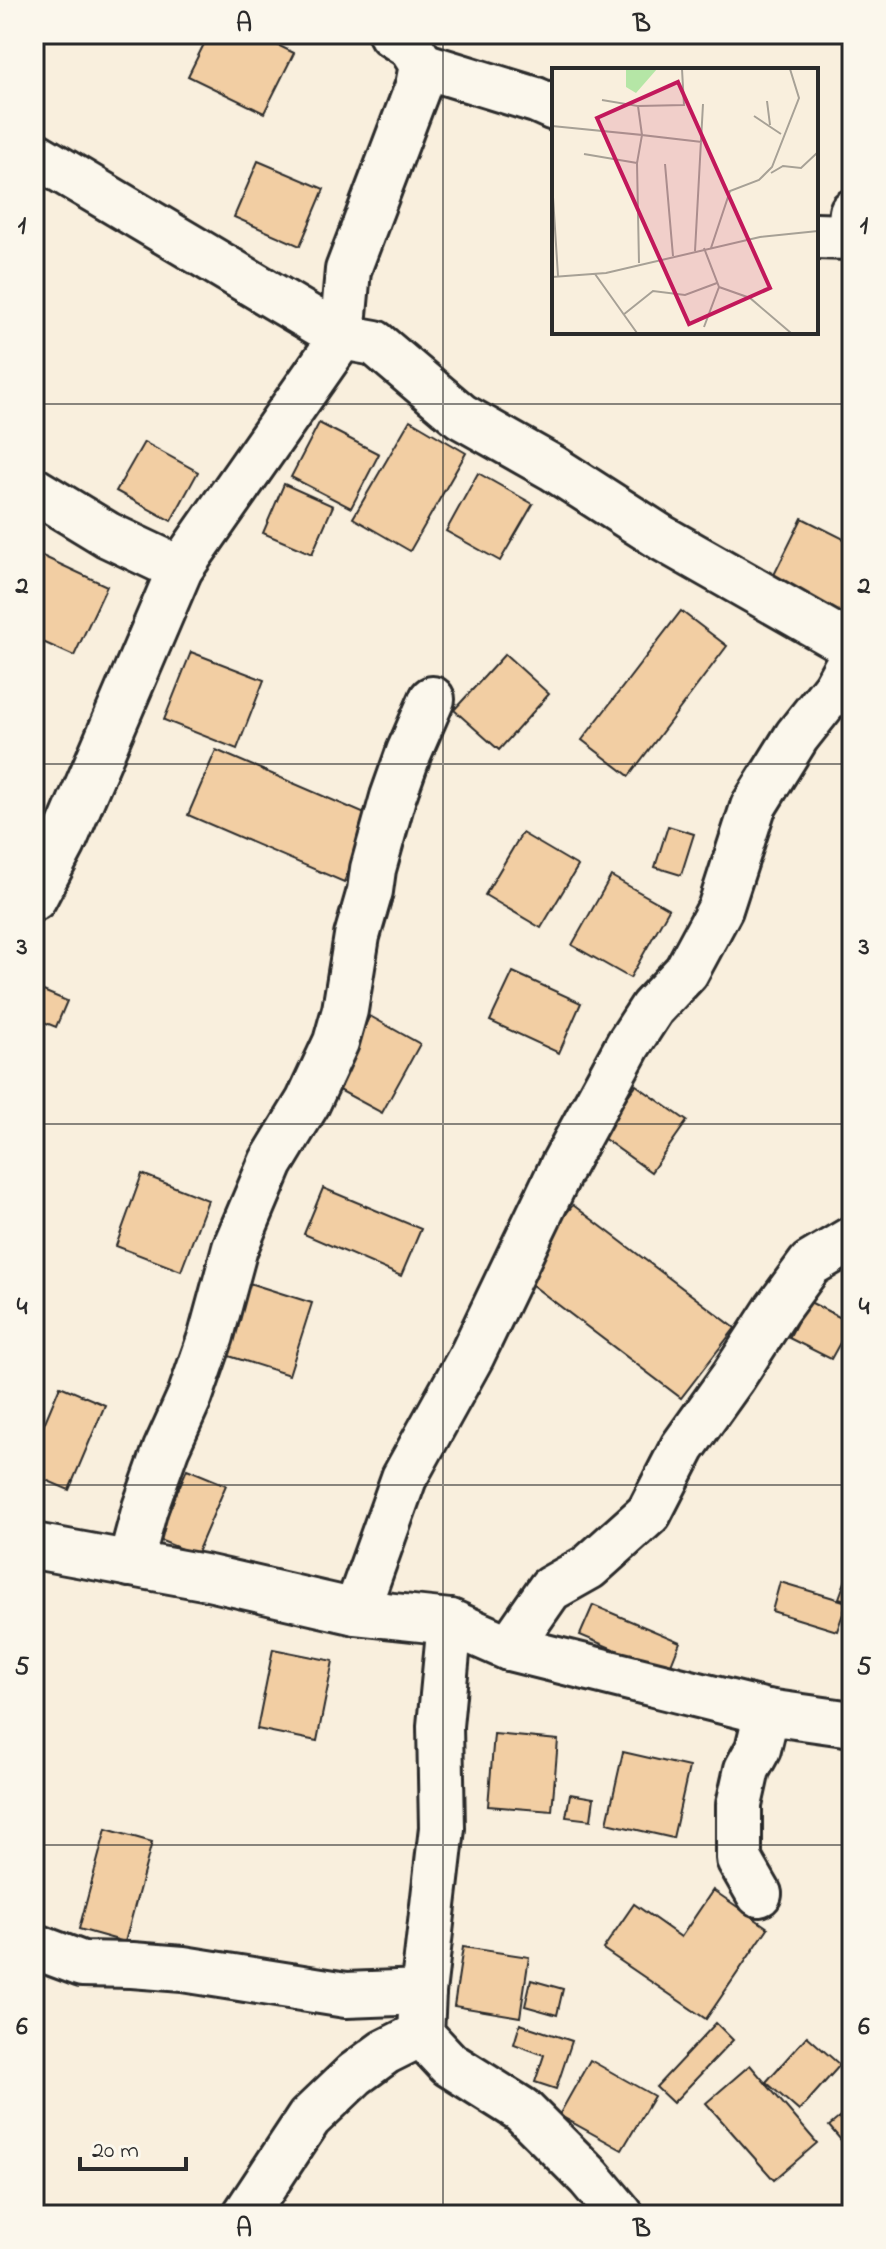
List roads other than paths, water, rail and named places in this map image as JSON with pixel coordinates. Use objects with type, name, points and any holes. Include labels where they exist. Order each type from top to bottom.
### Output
[{"type":"street","points":[[391,34],[410,46],[422,65],[552,107]]},
{"type":"street","points":[[34,898],[63,843],[180,569],[342,337],[348,270],[418,86],[422,65]]},
{"type":"street","points":[[34,154],[342,337],[375,343],[461,416],[553,468],[662,538],[852,646]]},
{"type":"street","points":[[818,236],[849,237],[852,212]]},
{"type":"street","points":[[34,490],[108,535],[180,569]]},
{"type":"street","points":[[356,1612],[404,1478],[472,1355],[563,1165],[628,1045],[652,1008],[686,972],[720,909],[753,807],[797,736],[835,688],[852,657]]},
{"type":"street","points":[[130,1564],[150,1493],[211,1336],[235,1248],[271,1163],[308,1102],[336,1042],[345,1010],[357,936],[393,797],[432,699]]},
{"type":"street","points":[[509,1648],[550,1589],[589,1567],[649,1513],[683,1447],[810,1264],[852,1239]]},
{"type":"street","points":[[34,1546],[209,1578],[356,1612],[450,1622],[509,1648],[767,1712],[852,1724]]},
{"type":"street","points":[[450,1622],[440,1726],[442,1828],[422,2013],[449,2064],[522,2110],[589,2177],[621,2215]]},
{"type":"street","points":[[759,1894],[739,1859],[739,1805],[747,1769],[758,1749],[767,1712]]},
{"type":"street","points":[[34,1946],[82,1964],[183,1969],[346,1995],[422,2013]]},
{"type":"street","points":[[245,2215],[309,2118],[355,2074],[385,2052],[422,2013]]}]
